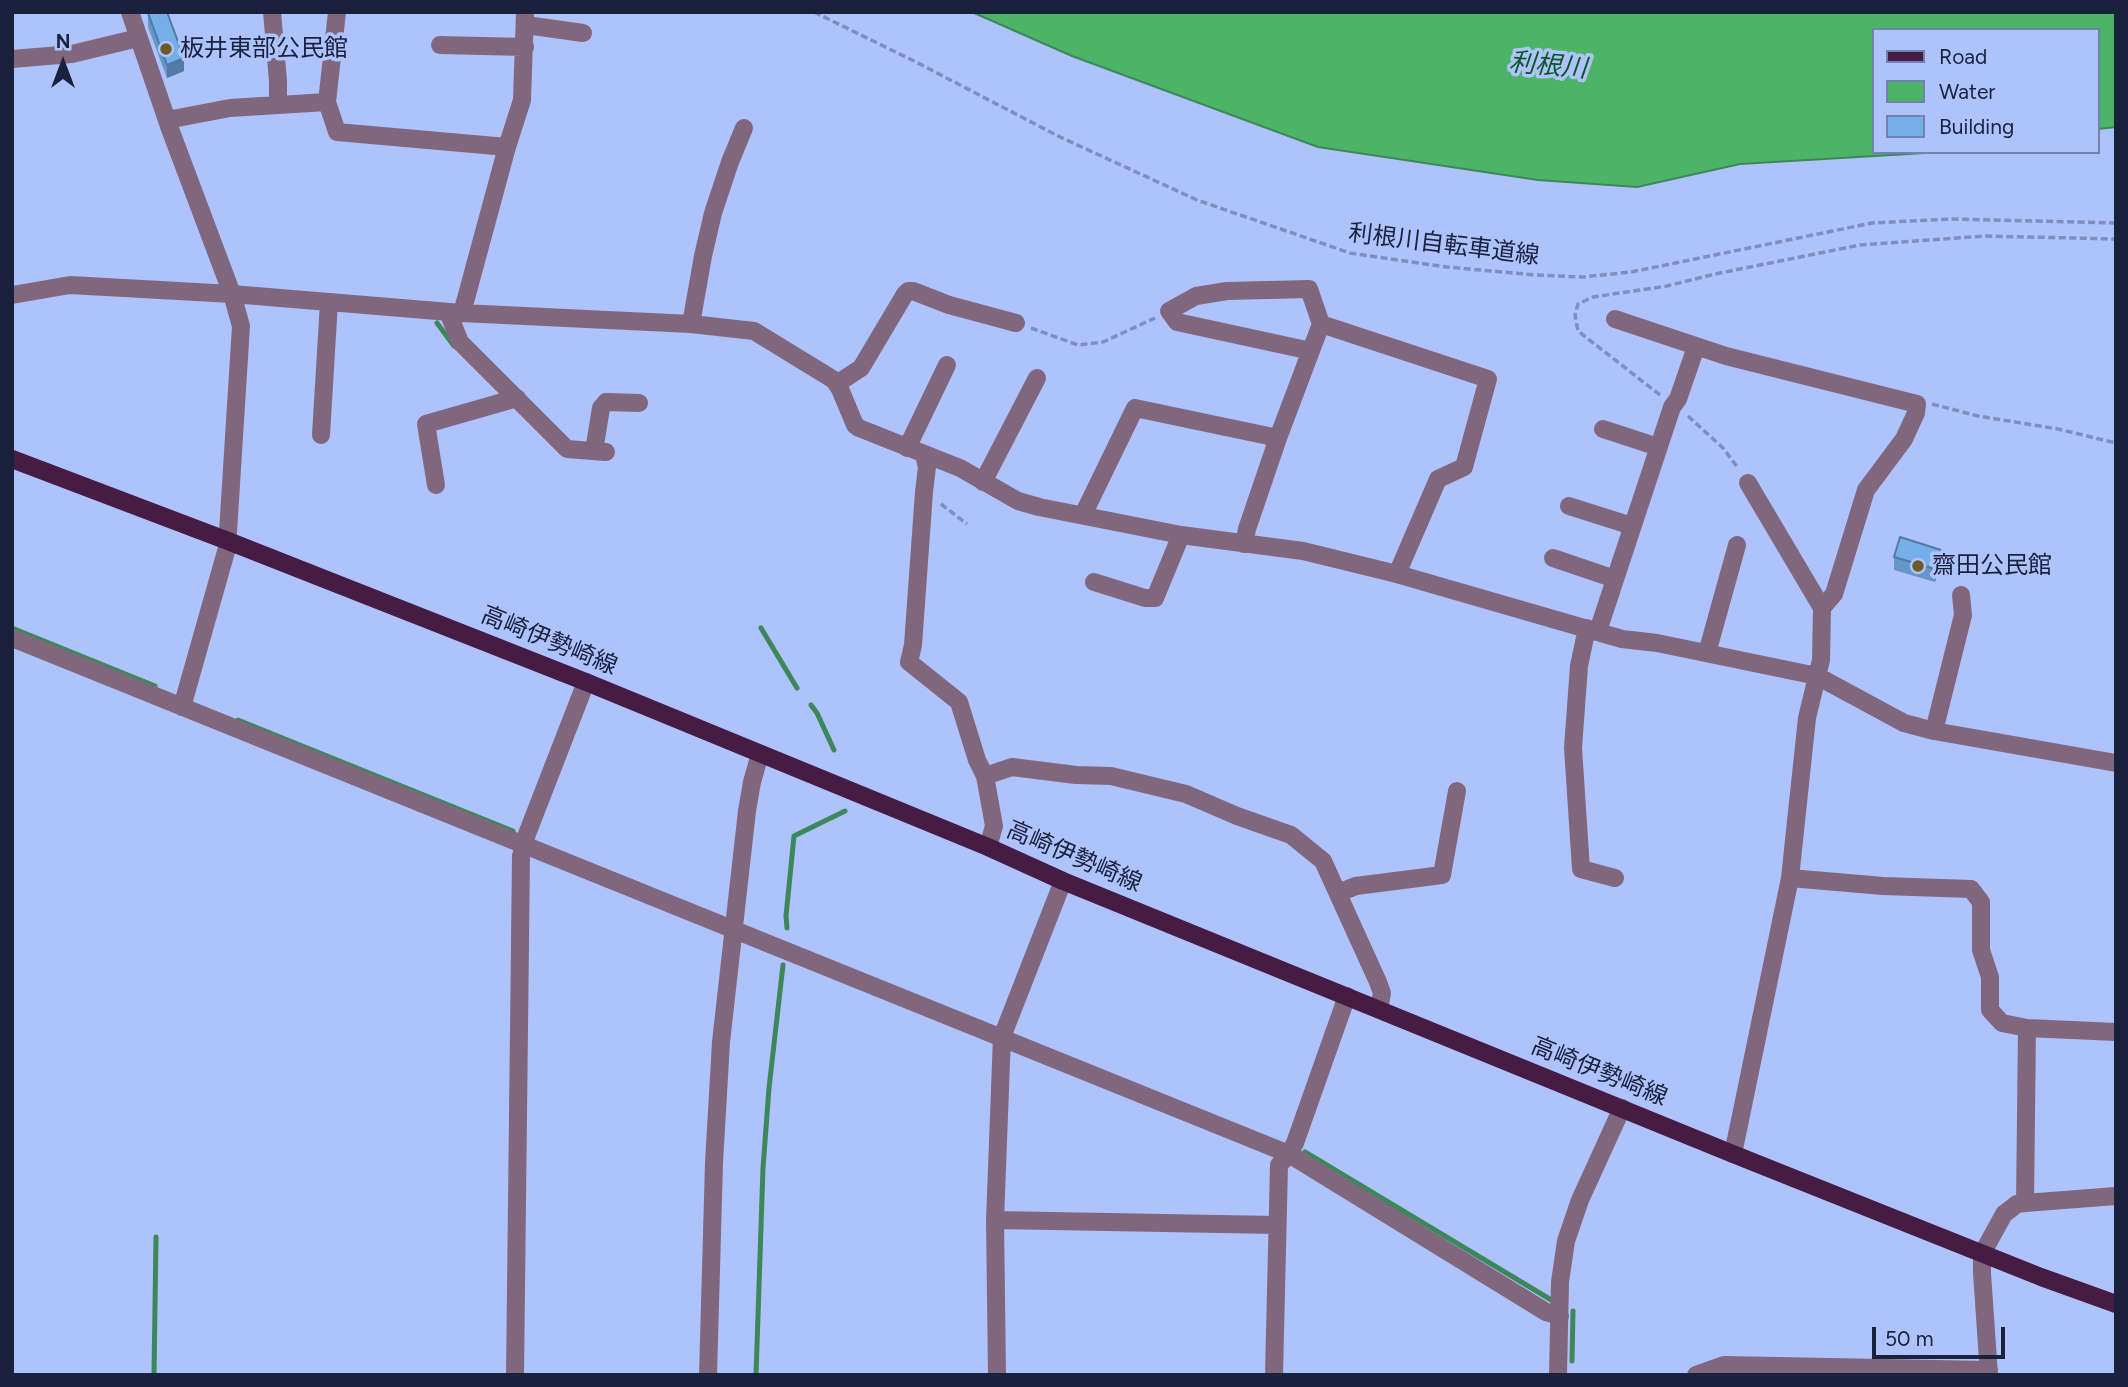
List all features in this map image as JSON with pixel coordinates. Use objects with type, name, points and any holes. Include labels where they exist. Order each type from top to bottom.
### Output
[{"type":"main road","name":"高崎伊勢崎線","points":[[12,459],[586,682],[1063,881],[1733,1154],[1982,1254],[2116,1304]]},
{"type":"street","points":[[130,12],[232,294],[241,326],[228,541],[182,707]]},
{"type":"street","points":[[272,12],[278,106]]},
{"type":"street","points":[[337,12],[327,102],[337,132],[506,147]]},
{"type":"street","points":[[583,33],[525,19],[522,100],[455,312],[460,342],[568,449],[600,452],[601,408],[606,402],[639,403]]},
{"type":"street","points":[[12,59],[72,54],[138,38]]},
{"type":"street","points":[[440,45],[525,47]]},
{"type":"street","points":[[167,120],[230,108],[327,102]]},
{"type":"street","points":[[691,324],[713,213],[744,128]]},
{"type":"street","points":[[12,295],[70,285],[232,294],[455,312],[691,324],[754,331],[838,383],[855,425],[960,468],[1018,501],[1181,535],[1303,551],[1397,574],[1622,639],[1657,643],[1817,676],[1905,723],[1934,731],[2116,763]]},
{"type":"street","points":[[1244,544],[1278,438],[1311,351],[1321,324],[1308,289],[1227,291],[1196,296],[1169,311],[1177,323],[1311,351]]},
{"type":"street","points":[[838,383],[861,368],[908,291],[1016,323]]},
{"type":"street","points":[[321,435],[329,302]]},
{"type":"street","points":[[1615,320],[1696,347],[1917,404],[1916,413],[1903,439],[1866,490],[1834,594],[1822,608]]},
{"type":"street","points":[[1321,324],[1488,379],[1464,467],[1438,479],[1397,574]]},
{"type":"street","points":[[1615,878],[1581,869],[1573,748],[1579,666],[1615,579],[1658,447],[1696,347]]},
{"type":"street","points":[[915,451],[947,365]]},
{"type":"street","points":[[983,482],[1037,378]]},
{"type":"street","points":[[436,485],[426,424],[517,398]]},
{"type":"street","points":[[1083,515],[1135,408],[1278,438]]},
{"type":"street","points":[[1603,429],[1658,447]]},
{"type":"street","points":[[915,451],[927,467],[913,645],[909,663],[959,702],[965,714],[977,760],[985,776],[993,826],[988,848]]},
{"type":"street","points":[[1733,1154],[1790,878],[1807,718],[1821,660],[1822,608],[1748,483]]},
{"type":"street","points":[[1569,506],[1632,526]]},
{"type":"street","points":[[1094,582],[1145,598],[1155,598],[1181,535]]},
{"type":"street","points":[[1707,653],[1737,545]]},
{"type":"street","points":[[1553,558],[1615,579]]},
{"type":"street","points":[[1934,731],[1963,615],[1961,596]]},
{"type":"street","points":[[12,638],[1289,1154],[1546,1312],[1560,1316]]},
{"type":"street","points":[[515,1375],[521,856],[523,843],[586,682]]},
{"type":"street","points":[[708,1375],[719,1075],[747,811],[760,754]]},
{"type":"street","points":[[985,776],[1012,766],[1076,775],[1111,776],[1186,794],[1291,835],[1323,861],[1378,982],[1382,993],[1379,1009]]},
{"type":"street","points":[[1338,892],[1356,886],[1442,875],[1457,790]]},
{"type":"street","points":[[1790,878],[1883,886],[1971,889],[1980,902],[1981,950],[1990,977],[1990,1010],[2002,1023],[2027,1028],[2116,1032]]},
{"type":"street","points":[[997,1375],[995,1220],[1002,1037],[1063,881]]},
{"type":"street","points":[[1275,1375],[1279,1165],[1295,1143],[1347,996]]},
{"type":"street","points":[[2025,1203],[2027,1028]]},
{"type":"street","points":[[1558,1375],[1560,1282],[1566,1241],[1580,1200],[1622,1108]]},
{"type":"street","points":[[1696,1375],[1724,1365],[1989,1372],[1982,1254],[2004,1214],[2018,1204],[2116,1196]]},
{"type":"street","points":[[995,1220],[1276,1224]]},
{"type":"path","name":"利根川自転車道線","points":[[814,12],[1060,137],[1184,194],[1350,253],[1447,267],[1583,277],[1632,272],[1872,223],[1951,219],[2116,223]]},
{"type":"path","points":[[1748,483],[1723,448],[1681,411],[1672,407],[1578,331],[1575,315],[1578,304],[1593,297],[1667,286],[1860,245],[1985,236],[2116,239]]},
{"type":"path","points":[[1016,323],[1078,345],[1103,342],[1169,311]]},
{"type":"path","points":[[1917,404],[1926,402],[1978,416],[2057,429],[2116,443]]},
{"type":"path","points":[[923,492],[967,524]]},
{"type":"water","name":"利根川","points":[[972,12],[2116,12],[2116,127],[2100,129],[2100,28],[1872,28],[1872,154],[1908,154],[1740,164],[1637,187],[1538,180],[1318,147],[1072,56]]},
{"type":"building","points":[[167,12],[184,58],[167,65],[148,13]]},
{"type":"building","points":[[1900,537],[1941,550],[1935,569],[1894,557]]},
{"type":"waterway","points":[[437,323],[454,346]]},
{"type":"waterway","points":[[12,628],[155,686]]},
{"type":"waterway","points":[[761,628],[797,688]]},
{"type":"waterway","points":[[811,705],[834,750]]},
{"type":"waterway","points":[[238,720],[513,831]]},
{"type":"waterway","points":[[787,928],[794,836],[845,811]]},
{"type":"waterway","points":[[756,1375],[763,1168],[783,965]]},
{"type":"waterway","points":[[1305,1152],[1553,1301]]},
{"type":"waterway","points":[[154,1375],[156,1237]]},
{"type":"waterway","points":[[1572,1361],[1573,1311]]},
{"type":"place","name":"板井東部公民館","points":[[166,49]]},
{"type":"place","name":"齋田公民館","points":[[1918,566]]}]
